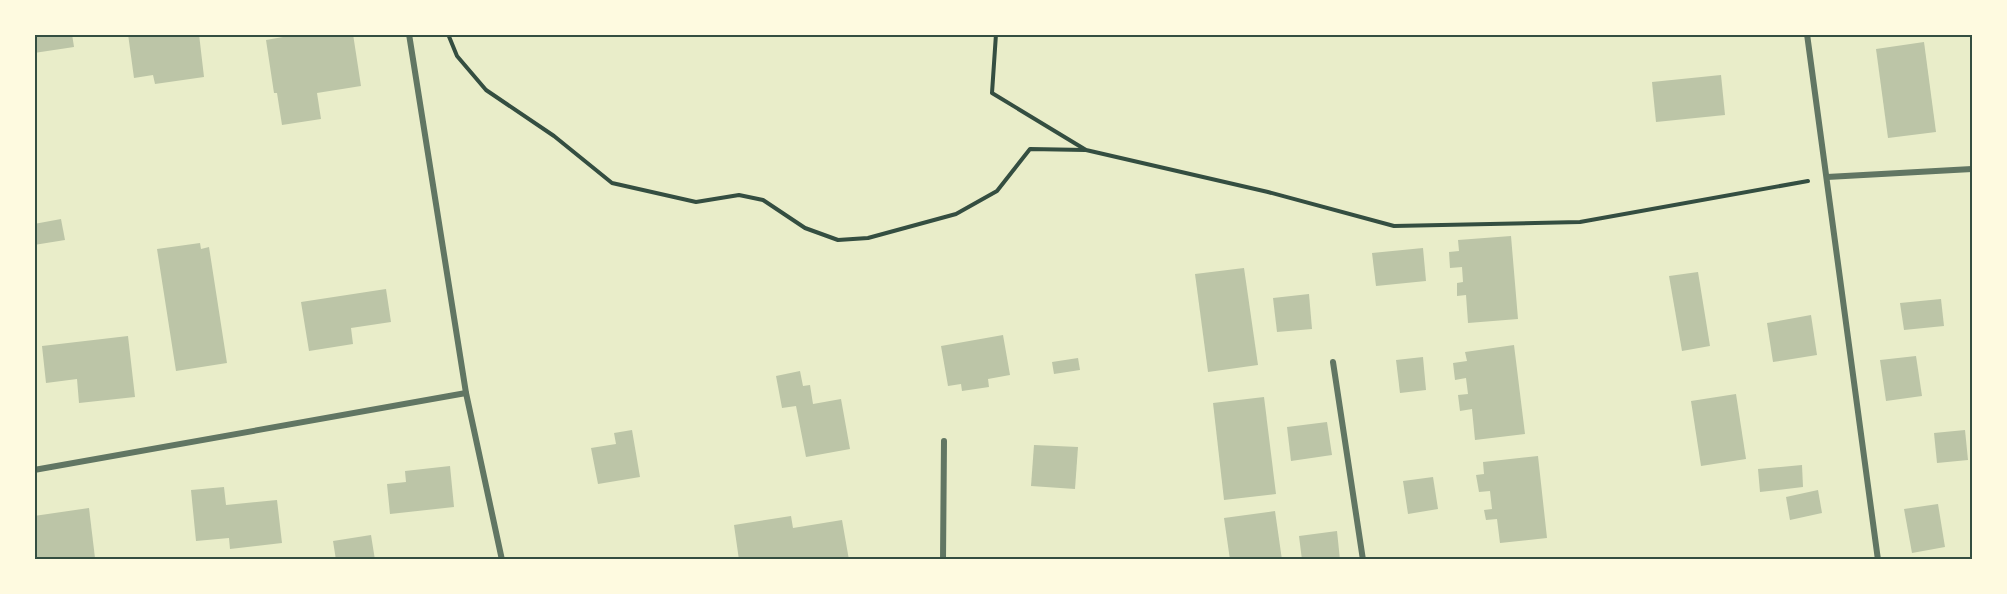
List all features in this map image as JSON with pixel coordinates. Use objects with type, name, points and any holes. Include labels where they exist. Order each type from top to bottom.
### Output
[{"type":"street","points":[[409,34],[466,393],[502,560]]},
{"type":"street","points":[[1808,34],[1878,560]]},
{"type":"street","points":[[1827,177],[1972,169]]},
{"type":"street","points":[[1333,362],[1362,560]]},
{"type":"street","points":[[34,470],[466,393]]},
{"type":"street","points":[[943,560],[944,441]]},
{"type":"path","points":[[448,34],[457,56],[486,90],[554,136],[612,183],[696,202],[739,195],[763,200],[805,228],[838,240],[868,238],[956,214],[997,191],[1030,149],[1086,150],[1268,192],[1394,226],[1580,222],[1827,177]]},
{"type":"path","points":[[996,34],[992,93],[1086,150]]},
{"type":"building","points":[[34,34],[72,34],[74,47],[34,53]]},
{"type":"building","points":[[128,34],[199,34],[204,77],[155,84],[153,75],[134,78]]},
{"type":"building","points":[[300,34],[353,34],[361,86],[317,93],[321,119],[282,125],[277,93],[274,93],[266,40]]},
{"type":"building","points":[[1924,42],[1936,132],[1888,138],[1876,49]]},
{"type":"building","points":[[1721,75],[1725,115],[1656,122],[1652,82]]},
{"type":"building","points":[[61,219],[65,240],[34,245],[34,224]]},
{"type":"building","points":[[1511,236],[1518,319],[1468,323],[1466,295],[1457,296],[1457,283],[1463,282],[1462,267],[1450,268],[1449,252],[1459,251],[1458,240]]},
{"type":"building","points":[[200,243],[201,249],[209,247],[227,363],[176,371],[157,249]]},
{"type":"building","points":[[1423,248],[1426,281],[1376,286],[1372,253]]},
{"type":"building","points":[[1244,268],[1258,365],[1208,372],[1195,274]]},
{"type":"building","points":[[1698,272],[1710,346],[1682,351],[1669,276]]},
{"type":"building","points":[[386,289],[391,322],[351,328],[353,344],[309,351],[301,302]]},
{"type":"building","points":[[1309,294],[1312,329],[1277,332],[1273,298]]},
{"type":"building","points":[[1941,299],[1944,326],[1904,330],[1900,303]]},
{"type":"building","points":[[1811,315],[1817,355],[1773,362],[1767,323]]},
{"type":"building","points":[[1003,335],[1010,375],[988,379],[989,387],[962,391],[961,384],[948,386],[941,346]]},
{"type":"building","points":[[128,336],[135,397],[79,403],[77,379],[46,383],[42,346]]},
{"type":"building","points":[[1514,345],[1525,434],[1475,440],[1472,409],[1460,411],[1458,395],[1468,394],[1466,378],[1455,380],[1453,363],[1467,361],[1465,352]]},
{"type":"building","points":[[1916,356],[1922,396],[1886,401],[1880,360]]},
{"type":"building","points":[[1423,357],[1426,390],[1400,393],[1396,360]]},
{"type":"building","points":[[1078,358],[1080,370],[1054,374],[1052,362]]},
{"type":"building","points":[[800,371],[803,386],[810,385],[813,404],[841,399],[850,449],[806,457],[796,406],[782,408],[776,376]]},
{"type":"building","points":[[1736,394],[1746,459],[1701,466],[1691,401]]},
{"type":"building","points":[[1264,397],[1276,494],[1224,500],[1213,403]]},
{"type":"building","points":[[1327,422],[1332,455],[1291,461],[1287,427]]},
{"type":"building","points":[[632,430],[640,477],[598,484],[591,448],[616,444],[614,433]]},
{"type":"building","points":[[1965,430],[1968,460],[1937,463],[1934,433]]},
{"type":"building","points":[[1034,445],[1078,447],[1075,489],[1031,486]]},
{"type":"building","points":[[1538,456],[1547,538],[1500,543],[1497,519],[1486,520],[1484,510],[1492,509],[1490,491],[1479,492],[1476,475],[1484,474],[1483,462]]},
{"type":"building","points":[[1802,465],[1803,487],[1760,492],[1758,469]]},
{"type":"building","points":[[450,466],[454,507],[390,514],[387,484],[406,482],[405,471]]},
{"type":"building","points":[[1433,477],[1438,509],[1408,514],[1403,481]]},
{"type":"building","points":[[224,487],[226,505],[277,500],[282,543],[230,549],[229,538],[196,541],[191,490]]},
{"type":"building","points":[[1818,490],[1822,513],[1790,520],[1786,497]]},
{"type":"building","points":[[1938,504],[1945,547],[1912,553],[1904,509]]},
{"type":"building","points":[[89,508],[95,558],[34,560],[34,516]]},
{"type":"building","points":[[1275,511],[1282,560],[1230,560],[1224,518]]},
{"type":"building","points":[[791,516],[793,528],[842,520],[849,560],[739,560],[734,525]]},
{"type":"building","points":[[1337,531],[1340,560],[1302,560],[1299,536]]},
{"type":"building","points":[[371,535],[375,560],[336,560],[333,541]]}]
